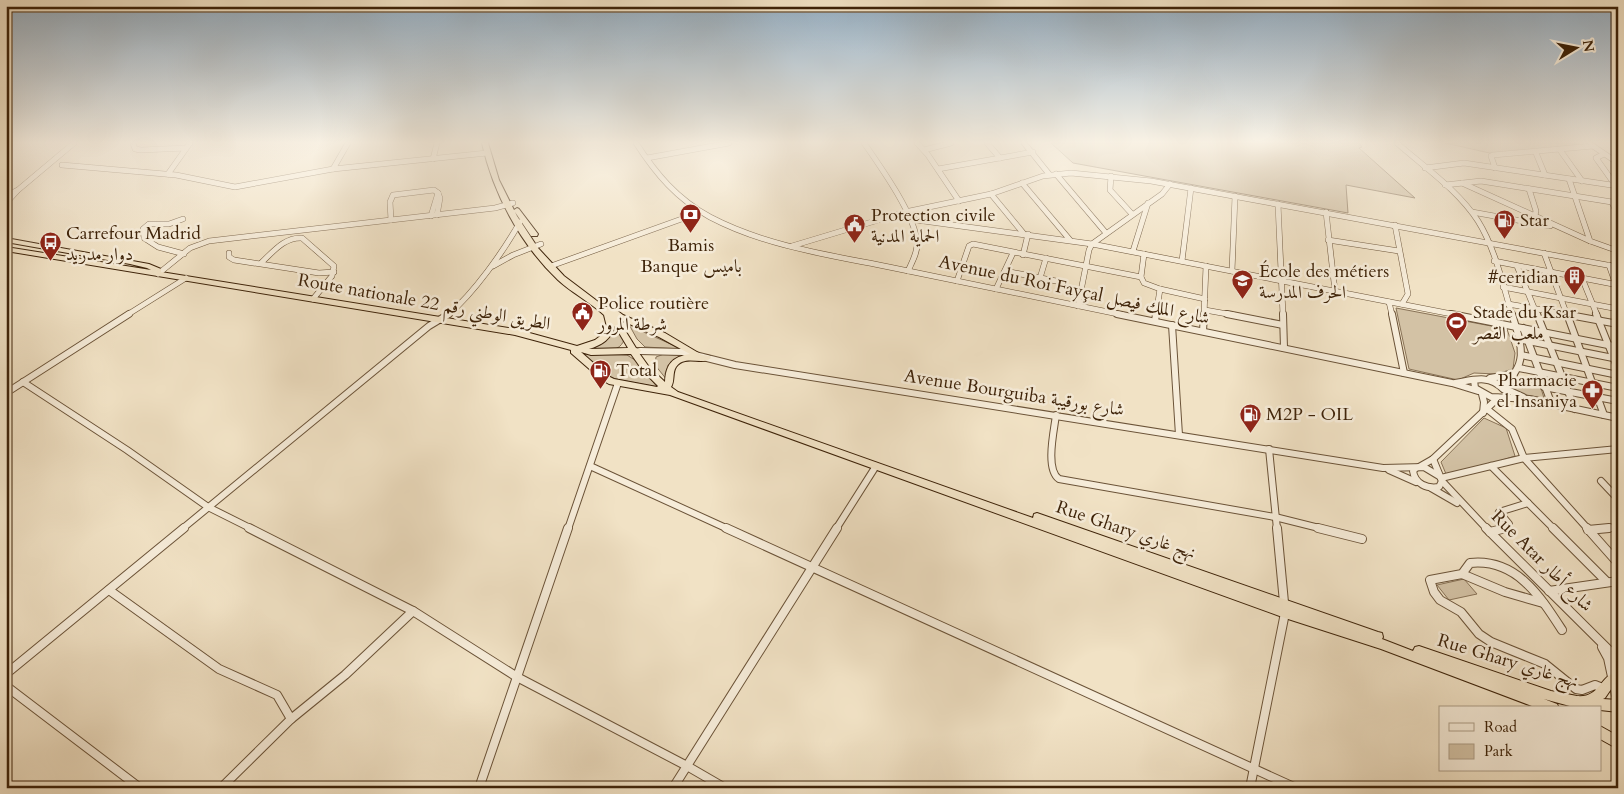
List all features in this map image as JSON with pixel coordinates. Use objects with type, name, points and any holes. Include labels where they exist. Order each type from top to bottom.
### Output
[{"type":"highway","points":[[496,180],[521,222],[553,265],[579,293],[615,321],[637,351]]},
{"type":"highway","points":[[500,180],[510,204]]},
{"type":"highway","points":[[6,240],[130,262],[149,266],[161,272]]},
{"type":"highway","points":[[6,245],[89,261]]},
{"type":"highway","points":[[6,250],[89,261]]},
{"type":"highway","points":[[6,255],[142,276],[166,279],[184,278]]},
{"type":"highway","name":"Route nationale 22 الطريق الوطني رقم","points":[[89,261],[515,332],[591,352],[637,351]]},
{"type":"highway","points":[[553,265],[620,316],[662,334],[703,356]]},
{"type":"highway","name":"Route nationale 22 الطريق الوطني رقم","points":[[161,272],[184,278],[314,298]]},
{"type":"highway","points":[[567,346],[589,346],[605,337],[611,327],[606,313]]},
{"type":"highway","points":[[620,316],[637,351]]},
{"type":"highway","points":[[567,346],[584,358],[605,378],[618,383],[663,387],[675,394]]},
{"type":"highway","name":"Rue Ghary نهج غاري","points":[[637,351],[660,376],[663,387],[1285,609]]},
{"type":"highway","points":[[663,387],[670,369],[678,361],[703,356]]},
{"type":"highway","name":"Rue Ghary نهج غاري","points":[[675,394],[1285,609],[1382,641],[1534,691],[1577,702],[1618,705]]},
{"type":"highway","name":"Rue Ghary نهج غاري","points":[[1382,641],[1548,706]]},
{"type":"highway","points":[[1577,702],[1594,699],[1612,679]]},
{"type":"highway","points":[[1602,733],[1618,743]]},
{"type":"street","points":[[6,203],[30,180]]},
{"type":"street","points":[[199,180],[235,187],[273,180]]},
{"type":"street","name":"Avenue du Roi Fayçal شارع الملك فيصل","points":[[663,180],[701,212],[744,232],[792,246],[1452,383]]},
{"type":"street","points":[[886,180],[909,219],[917,241],[908,271]]},
{"type":"street","points":[[945,180],[959,200]]},
{"type":"street","points":[[792,246],[905,212],[991,194],[1031,180]]},
{"type":"street","points":[[1061,180],[1106,233]]},
{"type":"street","points":[[1110,180],[1110,190],[1132,214]]},
{"type":"street","points":[[1141,180],[1326,212],[1618,267]]},
{"type":"street","points":[[1439,180],[1472,212],[1482,227],[1503,287],[1522,355],[1516,371],[1502,387]]},
{"type":"street","points":[[1568,180],[1590,241]]},
{"type":"street","points":[[1575,180],[1617,186]]},
{"type":"street","points":[[1445,185],[1480,181],[1615,202],[1618,216]]},
{"type":"street","points":[[1022,183],[1070,240]]},
{"type":"street","points":[[1462,183],[1519,207],[1554,226],[1618,251]]},
{"type":"street","points":[[1078,306],[1089,250],[1092,244],[1162,194],[1170,184]]},
{"type":"street","points":[[1182,262],[1191,188]]},
{"type":"street","points":[[1529,188],[1535,216],[1532,223]]},
{"type":"street","points":[[6,196],[18,190]]},
{"type":"street","points":[[991,194],[1026,234],[1023,255]]},
{"type":"street","points":[[391,220],[390,202],[401,198],[437,195],[434,215]]},
{"type":"street","points":[[1232,272],[1235,196]]},
{"type":"street","points":[[1133,251],[1148,203]]},
{"type":"street","points":[[161,272],[195,246],[216,239],[434,215],[510,204]]},
{"type":"street","points":[[1278,204],[1284,348]]},
{"type":"street","points":[[553,265],[701,212]]},
{"type":"street","points":[[1326,212],[1334,291]]},
{"type":"street","points":[[1472,212],[1554,226]]},
{"type":"street","points":[[909,219],[1070,240],[1133,251],[1618,347]]},
{"type":"street","points":[[182,255],[152,245],[144,238],[144,229],[149,224],[169,224],[183,220]]},
{"type":"street","points":[[6,674],[429,326],[459,306],[513,237],[521,222]]},
{"type":"street","points":[[1395,225],[1408,294],[1402,304]]},
{"type":"street","points":[[261,263],[286,241],[297,237],[302,238],[316,252],[332,262],[334,266],[334,272],[314,298]]},
{"type":"street","points":[[1328,240],[1399,251]]},
{"type":"street","points":[[957,281],[969,245],[976,244],[1023,255],[1141,277]]},
{"type":"street","points":[[488,269],[504,259],[538,245]]},
{"type":"street","points":[[229,252],[229,257],[234,260],[319,273],[334,272]]},
{"type":"street","points":[[996,289],[1013,253]]},
{"type":"street","points":[[1544,253],[1604,415]]},
{"type":"street","points":[[1144,254],[1141,277],[1144,283],[1160,289],[1205,299]]},
{"type":"street","points":[[1040,278],[1046,258]]},
{"type":"street","points":[[1494,261],[1617,286]]},
{"type":"street","points":[[1203,332],[1206,266]]},
{"type":"street","points":[[1516,266],[1575,409]]},
{"type":"street","points":[[1609,266],[1617,286]]},
{"type":"street","points":[[1004,271],[1061,282]]},
{"type":"street","points":[[6,393],[184,278]]},
{"type":"street","points":[[1582,278],[1618,369]]},
{"type":"street","points":[[1503,287],[1618,308]]},
{"type":"street","points":[[1155,321],[1160,289]]},
{"type":"street","points":[[1389,302],[1404,373]]},
{"type":"street","points":[[1508,304],[1618,324]]},
{"type":"street","points":[[1204,310],[1283,325]]},
{"type":"street","points":[[1172,325],[1179,435]]},
{"type":"street","points":[[1523,328],[1552,405]]},
{"type":"street","points":[[1518,339],[1615,358]]},
{"type":"street","name":"Avenue Bourguiba شارع بورقيبة","points":[[637,351],[674,351],[703,356],[735,365],[1383,468],[1417,468]]},
{"type":"street","points":[[1522,355],[1618,374]]},
{"type":"street","points":[[1452,383],[1487,378],[1516,371],[1538,372],[1618,388]]},
{"type":"street","points":[[1487,378],[1529,399],[1618,418]]},
{"type":"street","points":[[1474,380],[1474,385],[1480,392],[1484,402],[1485,411]]},
{"type":"street","points":[[23,382],[127,450],[208,507],[413,611],[517,677],[687,766],[725,788]]},
{"type":"street","points":[[479,788],[618,383]]},
{"type":"street","points":[[1452,383],[1500,397],[1529,399]]},
{"type":"street","points":[[1421,484],[1414,477],[1413,471],[1433,459],[1500,397],[1504,393],[1502,387]]},
{"type":"street","points":[[1544,387],[1618,401]]},
{"type":"street","points":[[1485,411],[1501,418],[1512,429],[1524,458],[1618,563]]},
{"type":"street","points":[[1056,415],[1051,472],[1059,479],[1275,517],[1362,539]]},
{"type":"street","points":[[1440,478],[1524,458],[1618,449]]},
{"type":"street","points":[[1250,788],[1285,609],[1269,450]]},
{"type":"street","points":[[1431,488],[1439,487],[1440,478],[1433,459]]},
{"type":"street","points":[[590,466],[1296,788]]},
{"type":"street","points":[[673,788],[876,466]]},
{"type":"street","points":[[1491,466],[1607,582]]},
{"type":"street","name":"Avenue Bourguiba شارع بورقيبة","points":[[1383,468],[1421,484]]},
{"type":"street","points":[[1417,468],[1429,469],[1440,478]]},
{"type":"street","name":"Rue Atar شارع أطار","points":[[1440,478],[1468,510],[1618,659]]},
{"type":"street","points":[[1601,481],[1618,499]]},
{"type":"street","name":"Rue Atar شارع أطار","points":[[1421,484],[1468,510]]},
{"type":"street","points":[[1490,532],[1509,527],[1509,524],[1498,512],[1528,503]]},
{"type":"street","points":[[1588,530],[1618,526]]},
{"type":"street","points":[[1462,574],[1470,563],[1498,564],[1516,575],[1544,603],[1562,630]]},
{"type":"street","points":[[1544,603],[1505,592],[1462,574],[1430,580],[1434,592],[1440,600],[1461,612],[1479,634],[1491,642],[1545,664],[1576,689],[1582,690],[1595,685],[1605,689]]},
{"type":"street","points":[[1548,591],[1618,581]]},
{"type":"street","points":[[109,590],[218,670],[277,695],[292,719]]},
{"type":"street","points":[[221,788],[292,719],[345,675],[413,611]]},
{"type":"street","name":"Rue Atar شارع أطار","points":[[1593,634],[1608,658],[1618,705]]},
{"type":"street","points":[[1609,651],[1618,649]]},
{"type":"street","points":[[6,686],[140,788]]},
{"type":"green space","points":[[1167,180],[1395,180],[1415,198],[1346,185],[1348,213]]},
{"type":"green space","name":"Stade du Ksar ملعب القصر","points":[[1396,308],[1507,329],[1515,353],[1513,369],[1496,374],[1474,373],[1458,380],[1409,369]]},
{"type":"green space","points":[[627,321],[639,330],[682,349],[645,347],[637,339]]},
{"type":"green space","points":[[614,326],[624,340],[618,348],[614,350],[588,349]]},
{"type":"green space","points":[[583,354],[627,355],[638,362],[657,387],[611,378]]},
{"type":"green space","points":[[664,354],[683,356],[668,365],[665,374],[667,380],[655,365],[656,357]]},
{"type":"green space","points":[[1519,378],[1540,385],[1544,398],[1520,394],[1512,390],[1511,386]]},
{"type":"green space","points":[[1484,418],[1506,428],[1515,456],[1452,476],[1446,474],[1441,462]]},
{"type":"green space","points":[[1464,579],[1477,594],[1449,600],[1437,585]]},
{"type":"place","name":"Bamis Banque باميس","points":[[691,234]]},
{"type":"place","name":"Star","points":[[1504,239]]},
{"type":"place","name":"Protection civile الحماية المدنية","points":[[855,244]]},
{"type":"place","name":"Carrefour Madrid دوار مدريد","points":[[50,262]]},
{"type":"place","name":"#ceridian","points":[[1575,296]]},
{"type":"place","name":"École des métiers الحرف المدرسة","points":[[1243,300]]},
{"type":"place","name":"Police routière شرطة المرور","points":[[582,332]]},
{"type":"place","name":"Stade du Ksar ملعب القصر","points":[[1457,341]]},
{"type":"place","name":"Total","points":[[600,389]]},
{"type":"place","name":"Pharmacie el Insaniya","points":[[1593,409]]},
{"type":"place","name":"M2P - OIL","points":[[1250,433]]}]
